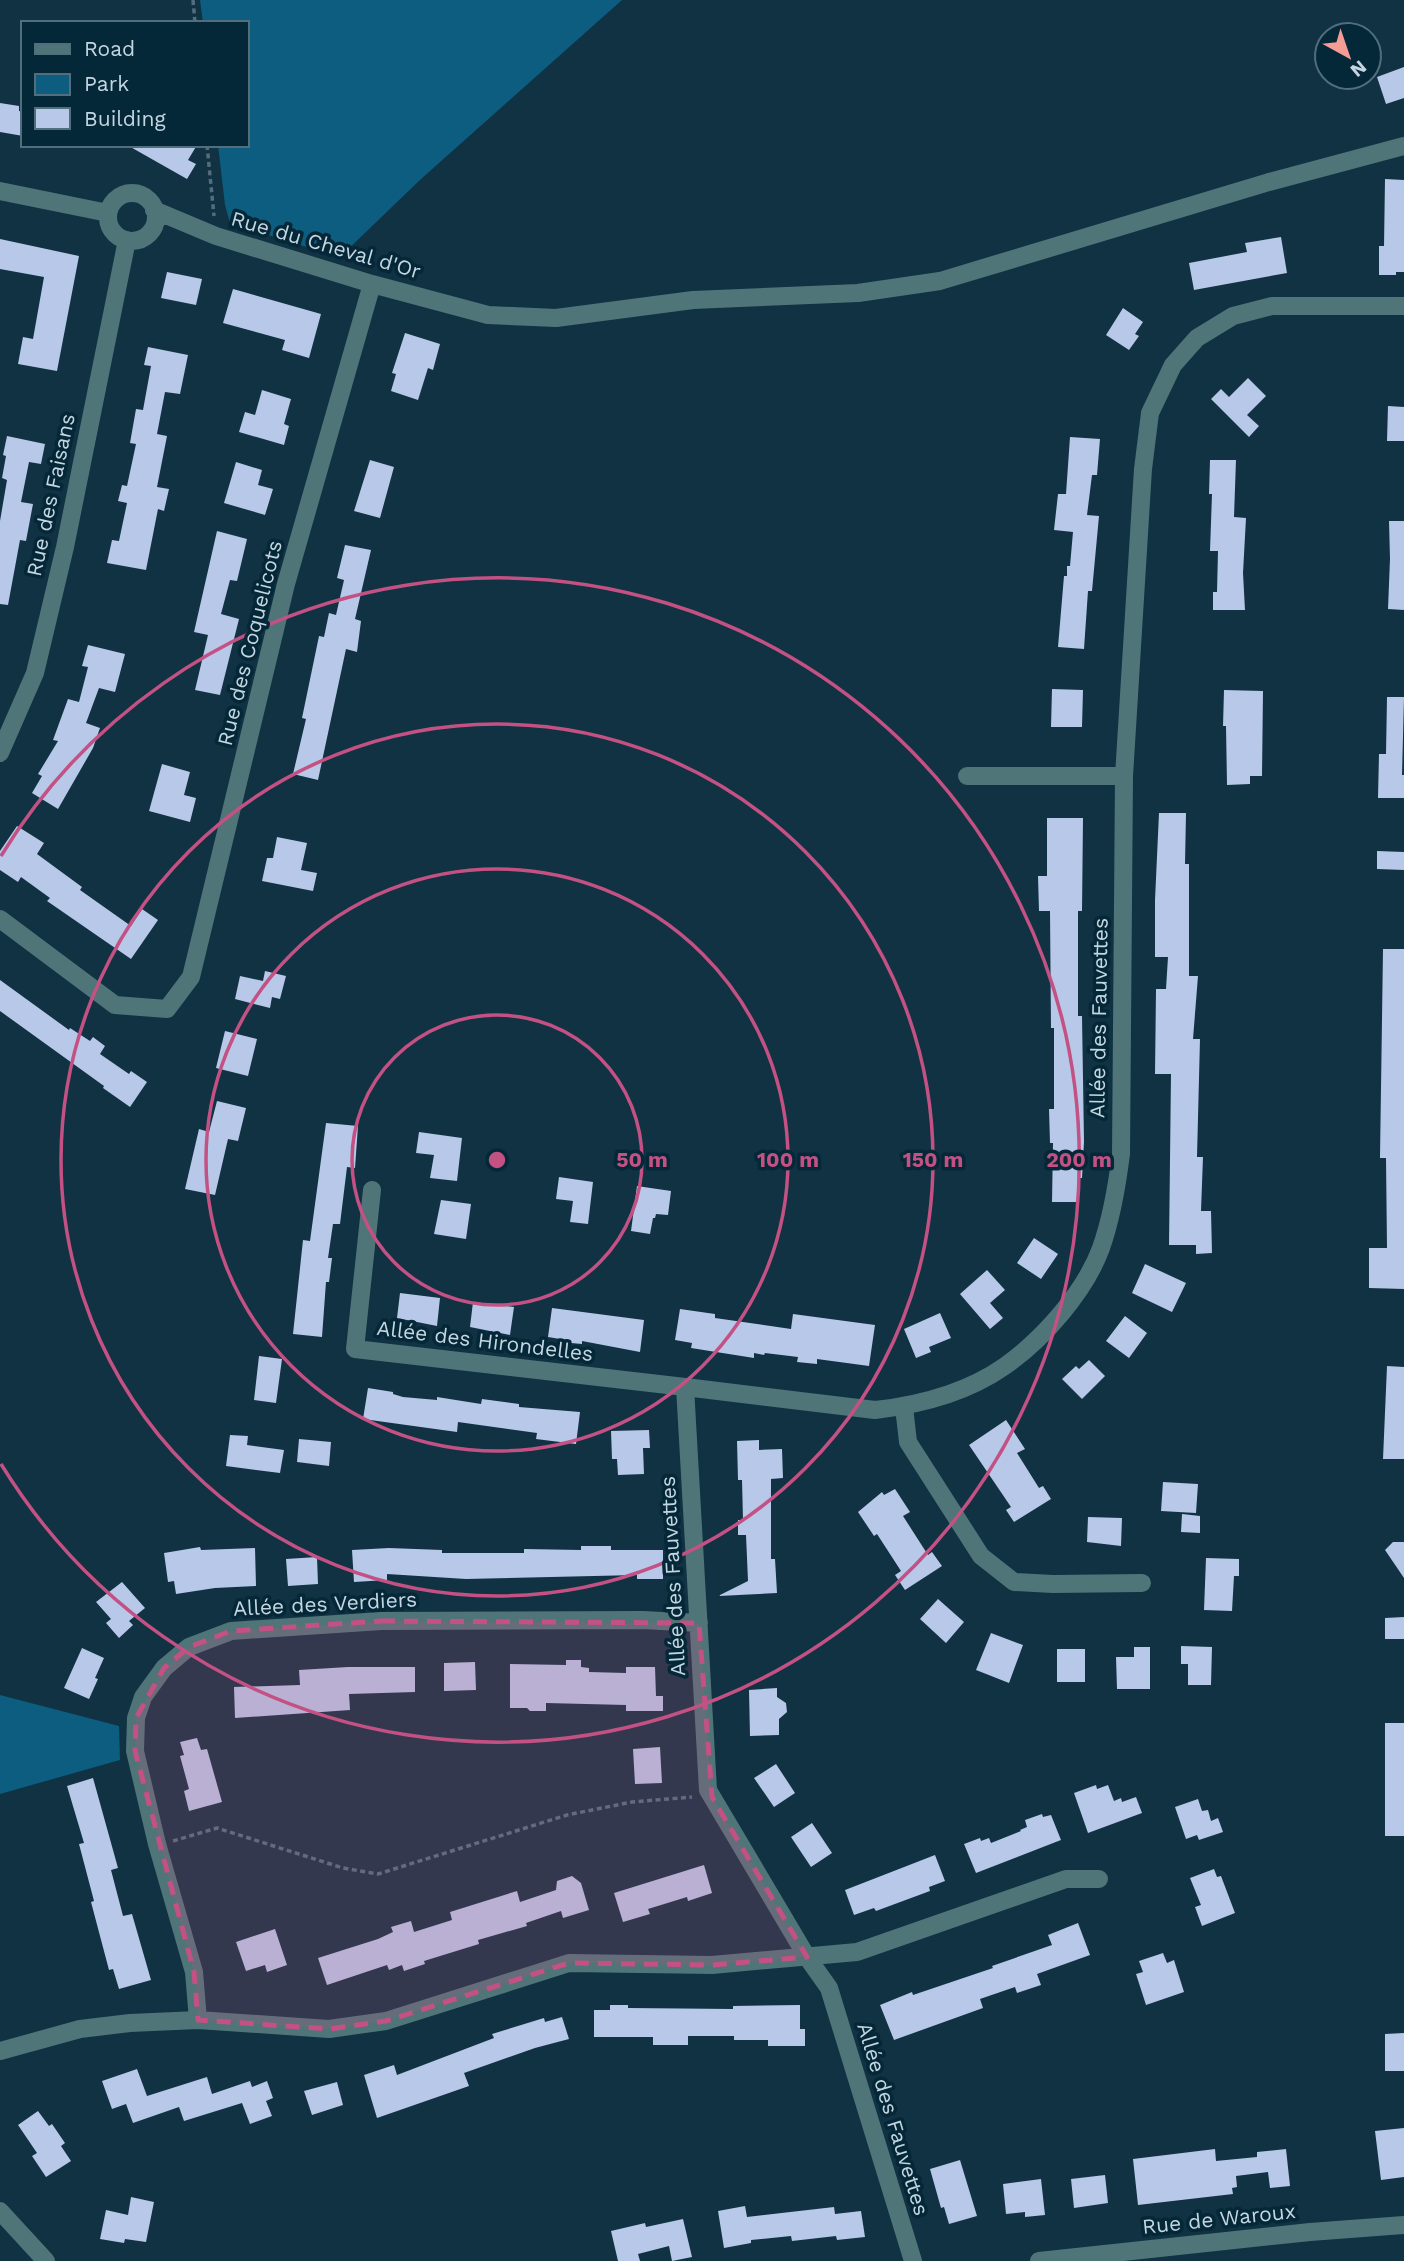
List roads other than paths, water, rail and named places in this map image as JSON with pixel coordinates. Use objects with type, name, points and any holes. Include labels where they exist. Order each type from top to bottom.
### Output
[{"type":"street","name":"Rue du Cheval d'Or","points":[[154,210],[216,236],[372,284],[488,315],[556,318],[693,300],[858,293],[940,281],[1269,182],[1404,146]]},
{"type":"street","points":[[0,191],[108,213]]},
{"type":"street","points":[[131,193],[147,198],[154,210],[155,222],[150,233],[143,238],[127,240],[113,232],[108,213],[116,199],[131,193]]},
{"type":"street","name":"Rue des Faisans","points":[[0,753],[35,673],[65,547],[127,240]]},
{"type":"street","name":"Rue des Coquelicots","points":[[0,919],[115,1005],[167,1009],[191,977],[286,584],[372,284]]},
{"type":"street","name":"Allée des Fauvettes","points":[[914,2261],[830,1988],[807,1957],[708,1790],[685,1387],[875,1410],[904,1407],[962,1388],[1004,1366],[1047,1329],[1077,1294],[1101,1250],[1116,1195],[1121,1154],[1124,776],[1143,469],[1150,413],[1173,365],[1197,338],[1233,316],[1272,306],[1404,306]]},
{"type":"street","points":[[967,776],[1124,776]]},
{"type":"street","name":"Allée des Hirondelles","points":[[372,1190],[355,1349],[685,1387]]},
{"type":"street","points":[[904,1407],[908,1442],[981,1556],[1014,1582],[1142,1583]]},
{"type":"street","name":"Allée des Verdiers","points":[[198,2020],[194,1972],[157,1844],[135,1751],[136,1718],[143,1698],[164,1668],[189,1647],[231,1631],[381,1621],[643,1620],[699,1623]]},
{"type":"street","points":[[0,2051],[80,2029],[130,2023],[198,2020],[329,2029],[386,2021],[569,1963],[712,1965],[857,1951],[1066,1879],[1100,1879]]},
{"type":"street","points":[[0,2211],[46,2261]]},
{"type":"street","name":"Rue de Waroux","points":[[1039,2261],[1310,2232],[1404,2225]]}]
